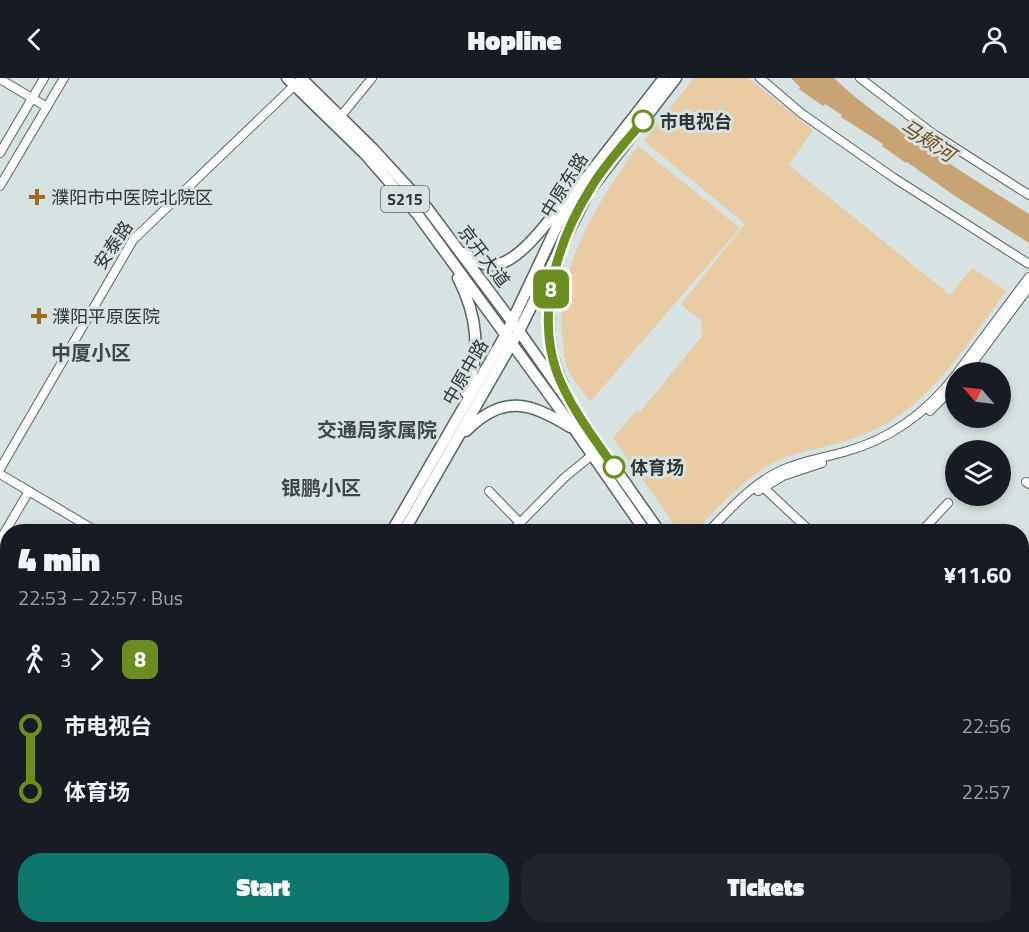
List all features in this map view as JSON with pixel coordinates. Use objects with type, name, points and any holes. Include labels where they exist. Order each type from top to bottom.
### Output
[{"type":"main road","name":"中原东路","points":[[512,322],[557,226],[585,178],[664,78]]},
{"type":"main road","name":"中原东路","points":[[519,331],[593,183],[676,78]]},
{"type":"main road","name":"京开大道","points":[[296,80],[341,116],[414,192],[519,331],[654,524]]},
{"type":"main road","name":"京开大道","points":[[296,80],[383,174],[445,250],[640,524]]},
{"type":"main road","points":[[443,230],[465,254],[473,259],[490,266],[504,262],[518,254],[585,178]]},
{"type":"main road","points":[[564,240],[549,299],[550,344],[558,375],[579,417]]},
{"type":"main road","points":[[445,250],[471,310],[476,352],[472,376],[448,444]]},
{"type":"main road","name":"中原中路","points":[[397,524],[448,444],[509,339],[512,322]]},
{"type":"main road","name":"中原中路","points":[[509,339],[519,331]]},
{"type":"main road","points":[[448,444],[485,414],[514,405],[524,405],[545,412],[574,430]]},
{"type":"main road","name":"中原中路","points":[[408,524],[448,444]]},
{"type":"street","points":[[0,153],[44,78]]},
{"type":"street","points":[[0,186],[64,78]]},
{"type":"street","points":[[341,116],[372,78]]},
{"type":"street","points":[[760,78],[801,113],[902,184],[1029,264]]},
{"type":"street","points":[[860,78],[932,133],[1029,195]]},
{"type":"street","points":[[0,79],[47,107]]},
{"type":"street","name":"安泰路","points":[[0,469],[133,240],[296,80]]},
{"type":"street","points":[[966,362],[1029,277]]},
{"type":"street","points":[[973,362],[1029,287]]},
{"type":"street","points":[[716,524],[745,494],[763,480],[799,463],[854,449],[885,436],[918,414],[945,388]]},
{"type":"street","points":[[723,524],[763,487],[801,469],[844,458],[887,441],[922,417],[945,397]]},
{"type":"street","points":[[489,491],[520,523],[564,478],[592,455]]},
{"type":"street","points":[[0,474],[84,524]]},
{"type":"street","points":[[763,487],[803,524]]},
{"type":"street","points":[[9,524],[29,491]]},
{"type":"street","points":[[928,524],[945,506]]},
{"type":"shaded area","points":[[694,78],[748,78],[813,130],[789,165],[950,295],[972,268],[1006,291],[956,360],[945,362],[945,373],[912,406],[887,423],[862,435],[779,460],[755,474],[702,524],[674,524],[613,438],[637,410],[640,412],[702,336],[701,321],[681,304],[745,224],[644,141]]},
{"type":"shaded area","points":[[791,78],[834,78],[897,128],[1029,214],[1029,243],[906,163],[882,146],[883,144],[841,117],[842,115],[825,104],[823,106],[799,89],[800,87]]},
{"type":"shaded area","points":[[638,146],[740,228],[590,402],[571,376],[565,362],[561,317],[564,291],[581,239],[608,190]]},
{"type":"bus line","name":"8","points":[[614,467],[579,417],[558,375],[550,344],[549,299],[564,240],[582,203],[593,183],[643,121]]},
{"type":"place","name":"市电视台","points":[[643,121]]},
{"type":"place","name":"濮阳市中医院北院区","points":[[37,197]]},
{"type":"place","name":"濮阳平原医院","points":[[39,316]]},
{"type":"place","name":"体育场","points":[[614,467]]},
{"type":"district","name":"中厦小区","points":[[91,352]]},
{"type":"district","name":"交通局家属院","points":[[377,429]]},
{"type":"district","name":"银鹏小区","points":[[321,487]]},
{"type":"water label","name":"马颊河","points":[[928,140]]}]
